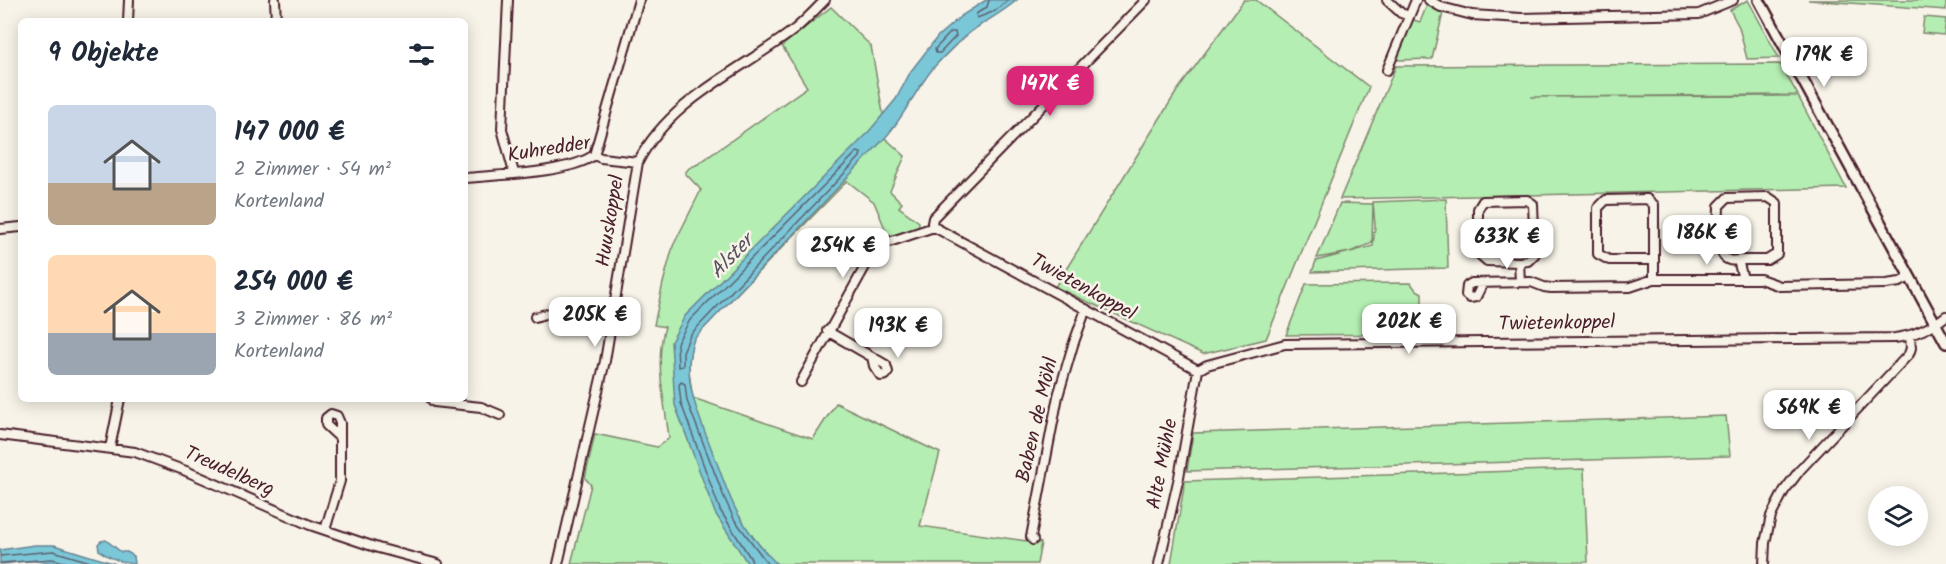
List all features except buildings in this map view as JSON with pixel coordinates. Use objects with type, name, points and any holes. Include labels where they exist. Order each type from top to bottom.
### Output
[{"type":"street","points":[[128,18],[129,0]]},
{"type":"street","points":[[275,0],[276,18]]},
{"type":"street","points":[[508,0],[502,129],[514,173]]},
{"type":"street","points":[[594,155],[639,0]]},
{"type":"street","name":"Huuskoppel","points":[[558,564],[602,380],[638,162],[650,143],[688,103],[797,27],[825,0]]},
{"type":"street","points":[[801,382],[827,331],[877,247],[933,225],[933,218],[1146,0]]},
{"type":"street","points":[[1387,0],[1401,13],[1409,16]]},
{"type":"street","points":[[1388,70],[1416,0]]},
{"type":"street","points":[[1429,0],[1472,15],[1521,18],[1690,14],[1704,12],[1732,0]]},
{"type":"street","points":[[1759,0],[1946,343]]},
{"type":"street","name":"Kuhredder","points":[[468,178],[580,163],[594,155],[638,162]]},
{"type":"street","points":[[1768,197],[1776,203],[1777,254],[1767,260],[1738,260],[1729,260],[1722,256],[1719,249],[1719,206],[1727,198],[1768,197]]},
{"type":"street","points":[[1653,260],[1610,260],[1598,254],[1598,208],[1606,200],[1647,199],[1654,205],[1656,253],[1653,260],[1654,279]]},
{"type":"street","points":[[1527,200],[1533,204],[1535,254],[1528,261],[1519,262],[1487,261],[1478,253],[1478,208],[1482,201],[1527,200]]},
{"type":"street","name":"Twietenkoppel","points":[[933,225],[1198,370],[1207,365],[1285,344],[1884,338],[1910,336],[1946,316]]},
{"type":"street","points":[[0,229],[18,227]]},
{"type":"street","points":[[1738,260],[1743,279]]},
{"type":"street","points":[[1519,262],[1520,282]]},
{"type":"street","points":[[1483,283],[1531,282],[1551,288],[1637,286],[1654,279],[1760,279],[1780,286],[1886,284],[1900,282],[1910,277]]},
{"type":"street","name":"Baben de Möhl","points":[[1033,540],[1031,537],[1058,396],[1086,309]]},
{"type":"street","points":[[535,317],[570,310],[613,320]]},
{"type":"street","points":[[827,331],[872,357]]},
{"type":"street","points":[[1764,564],[1765,543],[1771,516],[1784,491],[1800,470],[1909,354],[1910,336]]},
{"type":"street","name":"Alte Mühle","points":[[1160,564],[1179,477],[1198,370]]},
{"type":"street","points":[[110,448],[119,402]]},
{"type":"street","points":[[434,402],[481,408],[500,415]]},
{"type":"street","name":"Treudelberg","points":[[0,435],[110,448],[156,459],[248,497],[289,517],[378,548],[438,564]]},
{"type":"street","points":[[325,530],[340,481],[340,438]]},
{"type":"green space","points":[[1244,0],[1256,0],[1369,87],[1266,339],[1203,354],[1055,287],[1177,91]]},
{"type":"green space","points":[[1748,0],[1779,58],[1747,59],[1739,27],[1730,10]]},
{"type":"green space","points":[[1808,0],[1946,0],[1946,10]]},
{"type":"green space","points":[[1427,5],[1443,13],[1432,59],[1397,60],[1411,19],[1420,22]]},
{"type":"green space","points":[[831,7],[871,46],[885,138],[905,156],[890,191],[902,203],[899,207],[919,222],[918,228],[889,238],[874,202],[847,181],[694,338],[689,361],[693,398],[813,439],[836,403],[940,453],[920,526],[1041,543],[1037,564],[571,564],[591,485],[585,478],[595,434],[657,447],[669,438],[660,368],[665,327],[654,325],[673,246],[701,190],[685,173],[807,87],[782,46]]},
{"type":"green space","points":[[1924,17],[1946,19],[1944,35],[1922,33]]},
{"type":"green space","points":[[1780,64],[1798,95],[1531,97],[1798,96],[1846,188],[1340,199],[1396,66]]},
{"type":"green space","points":[[1446,199],[1448,268],[1312,272],[1316,261],[1373,246],[1375,226],[1373,202]]},
{"type":"green space","points":[[1340,203],[1373,204],[1372,243],[1350,252],[1317,258]]},
{"type":"green space","points":[[1411,283],[1422,293],[1422,312],[1417,318],[1421,330],[1418,334],[1286,335],[1306,284]]},
{"type":"green space","points":[[1726,416],[1730,456],[1187,471],[1193,433]]},
{"type":"green space","points":[[1584,469],[1588,562],[1171,564],[1185,481]]},
{"type":"water","points":[[986,0],[1017,0],[967,34],[945,55],[928,75],[899,121],[885,138],[694,339],[690,354],[690,384],[704,429],[736,510],[757,542],[777,564],[748,564],[715,513],[675,405],[671,342],[685,316],[866,135],[896,99],[911,71],[938,36],[961,16]]},
{"type":"water","points":[[106,540],[121,552],[134,556],[135,564],[116,560],[99,550],[98,544]]},
{"type":"water","points":[[54,545],[116,564],[30,561],[0,564],[0,550]]},
{"type":"waterway","points":[[942,226],[961,237]]},
{"type":"waterway","points":[[970,241],[989,252]]},
{"type":"water label","name":"Alster","points":[[732,257]]}]
